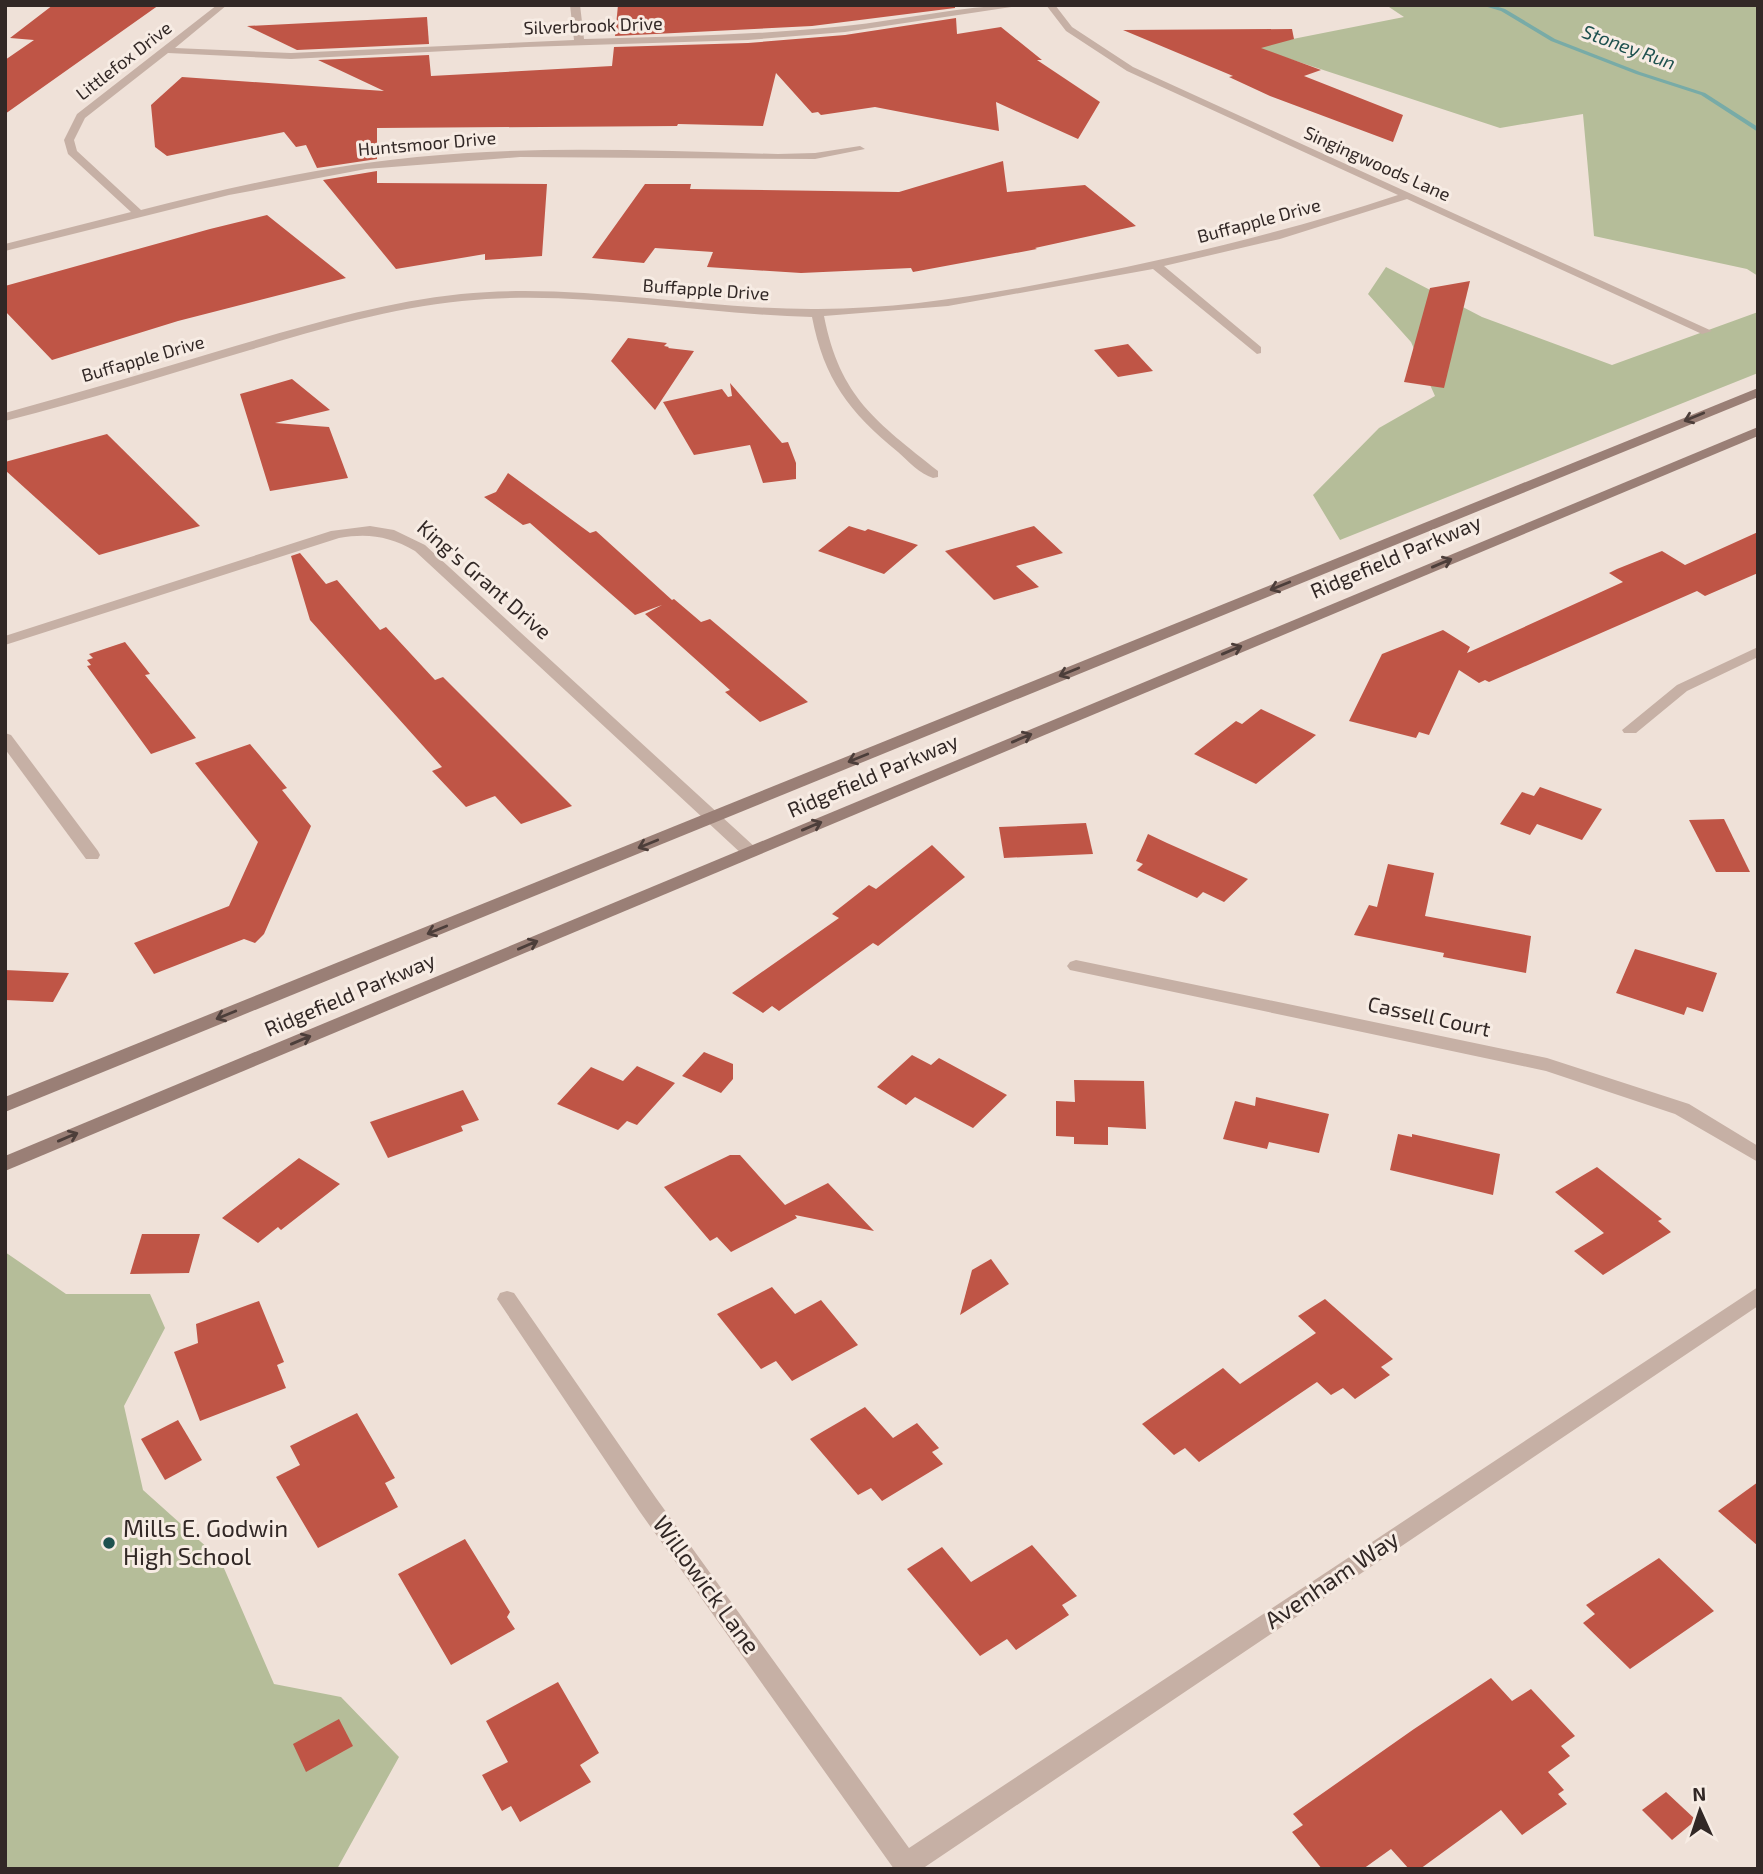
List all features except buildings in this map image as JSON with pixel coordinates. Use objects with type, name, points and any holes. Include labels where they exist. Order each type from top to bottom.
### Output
[{"type":"main road","name":"Ridgefield Parkway","points":[[5,1105],[1758,391]]},
{"type":"main road","name":"Ridgefield Parkway","points":[[5,1164],[1758,431]]},
{"type":"street","name":"Littlefox Drive","points":[[138,213],[84,165],[72,152],[69,140],[80,116],[223,5]]},
{"type":"street","points":[[575,5],[579,43]]},
{"type":"street","name":"Silverbrook Drive","points":[[165,50],[291,56],[792,34],[1020,5]]},
{"type":"street","name":"Singingwoods Lane","points":[[1049,5],[1069,29],[1130,69],[1706,331]]},
{"type":"street","name":"Huntsmoor Drive","points":[[5,248],[138,213],[306,175],[425,160],[571,153],[816,156],[860,149]]},
{"type":"street","name":"Buffapple Drive","points":[[5,417],[330,323],[415,304],[465,297],[560,295],[734,312],[817,313],[906,308],[976,299],[1155,265],[1302,230],[1406,196]]},
{"type":"street","points":[[1155,265],[1257,350]]},
{"type":"street","points":[[817,313],[822,345],[842,391],[877,428],[933,474]]},
{"type":"street","name":"King's Grant Drive","points":[[5,641],[336,534],[356,530],[385,531],[400,535],[420,548],[750,852]]},
{"type":"street","points":[[1630,730],[1682,688],[1758,651]]},
{"type":"street","points":[[5,738],[92,855]]},
{"type":"street","name":"Cassell Court","points":[[1076,966],[1546,1065],[1682,1109],[1758,1155]]},
{"type":"street","name":"Avenham Way","points":[[907,1867],[1758,1295]]},
{"type":"street","name":"Willowick Lane","points":[[507,1299],[648,1505],[907,1867]]},
{"type":"green space","points":[[1386,5],[1758,5],[1758,276],[1747,269],[1594,236],[1583,114],[1500,128],[1253,47],[1404,17]]},
{"type":"green space","points":[[1386,267],[1482,317],[1612,365],[1758,312],[1758,373],[1340,540],[1313,495],[1379,428],[1435,396],[1411,342],[1368,294]]},
{"type":"green space","name":"Mills E. Godwin High School","points":[[5,1252],[66,1294],[150,1294],[165,1328],[124,1406],[143,1490],[220,1559],[274,1684],[341,1697],[399,1757],[337,1869],[5,1869]]},
{"type":"waterway","name":"Stoney Run","points":[[1484,5],[1503,10],[1553,40],[1638,73],[1703,94],[1758,130]]},
{"type":"place","name":"Mills E. Godwin High School","points":[[109,1543]]}]
